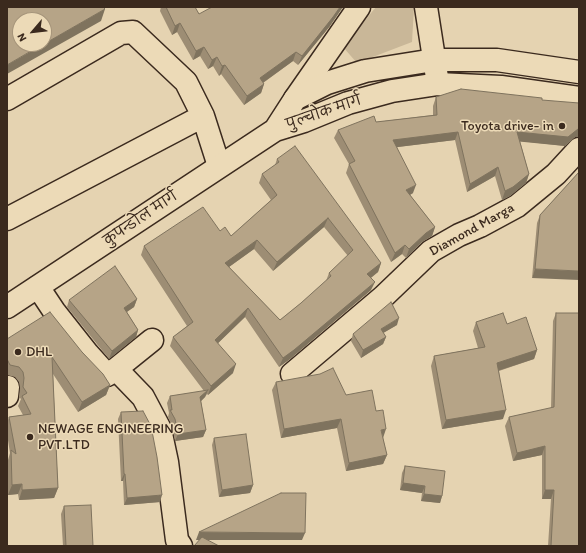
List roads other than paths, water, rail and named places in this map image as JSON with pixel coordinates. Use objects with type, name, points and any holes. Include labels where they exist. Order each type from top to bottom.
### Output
[{"type":"main road","points":[[295,100],[359,7]]},
{"type":"main road","points":[[426,7],[438,84]]},
{"type":"main road","points":[[7,99],[122,33],[133,32],[186,82],[203,116],[219,166]]},
{"type":"main road","name":"पुल्चोक मार्ग","points":[[275,130],[295,100],[327,82],[364,71],[434,60],[497,60],[579,72]]},
{"type":"main road","name":"पुल्चोक मार्ग","points":[[275,130],[304,121],[348,103],[392,90],[438,84],[501,87],[579,98]]},
{"type":"main road","points":[[7,219],[203,116]]},
{"type":"main road","name":"कुपन्डोल मार्ग","points":[[7,307],[275,130]]},
{"type":"main road","name":"Diamond Marga","points":[[292,374],[383,297],[431,251],[458,235],[480,226],[517,206],[556,174],[579,149]]},
{"type":"main road","points":[[38,287],[54,311],[83,348],[107,375],[152,340]]},
{"type":"main road","points":[[116,369],[143,397],[160,429],[167,462],[177,540],[181,546]]},
{"type":"place","name":"Toyota drive- in","points":[[562,126]]},
{"type":"place","name":"DHL","points":[[18,352]]},
{"type":"place","name":"NEWAGE ENGINEERING PVT.LTD","points":[[30,437]]}]
